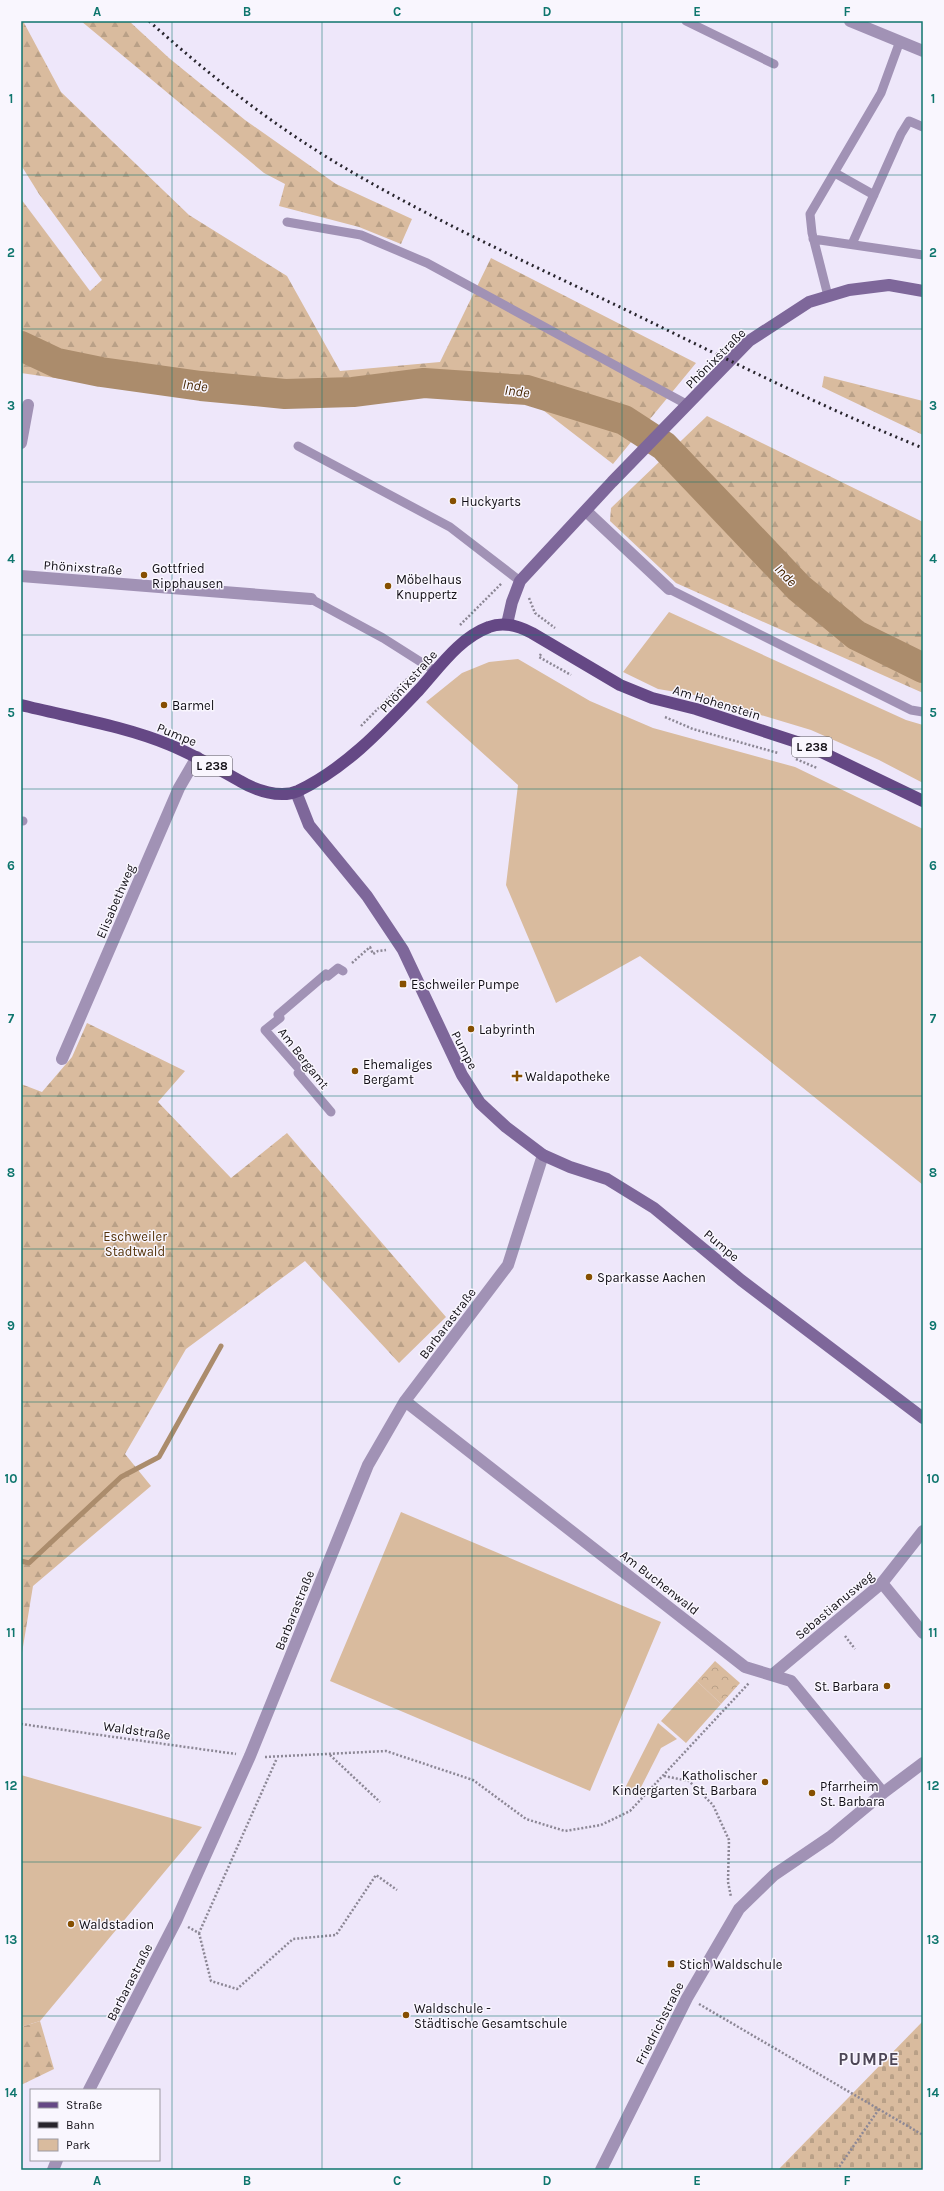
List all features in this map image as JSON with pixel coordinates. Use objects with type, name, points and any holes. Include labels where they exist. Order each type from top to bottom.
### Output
[{"type":"main road","name":"Phönixstraße","points":[[296,792],[328,774],[380,732],[435,671],[473,635],[490,626],[507,624],[512,602],[520,580],[612,482],[676,419],[750,341],[809,302],[828,296],[849,290],[889,285],[923,291]]},
{"type":"main road","name":"Am Hohenstein","points":[[507,624],[518,626],[532,632],[620,685],[652,698],[696,709],[809,746],[923,801]]},
{"type":"main road","name":"Pumpe","points":[[21,705],[129,732],[169,744],[197,757],[242,782],[262,790],[273,793],[296,792],[309,825],[367,896],[403,950],[462,1075],[480,1103],[506,1127],[543,1155],[570,1168],[608,1179],[654,1208],[741,1280],[923,1418]]},
{"type":"street","points":[[850,21],[923,51]]},
{"type":"street","points":[[21,443],[28,405]]},
{"type":"street","points":[[586,511],[669,589]]},
{"type":"street","name":"Phönixstraße","points":[[21,576],[311,599]]},
{"type":"street","name":"Elisabethweg","points":[[62,1059],[179,788],[197,757]]},
{"type":"street","name":"Barbarastraße","points":[[90,2089],[176,1921],[250,1756],[368,1465],[405,1401],[508,1265],[543,1155]]},
{"type":"street","name":"Am Buchenwald","points":[[405,1401],[745,1666],[791,1681],[883,1793]]},
{"type":"street","name":"Sebastianusweg","points":[[772,1675],[882,1583],[923,1531]]},
{"type":"street","points":[[882,1583],[923,1633]]},
{"type":"street","name":"Friedrichstraße","points":[[601,2170],[687,1998],[740,1909],[774,1875],[830,1837],[883,1793],[923,1763]]},
{"type":"lane","points":[[686,21],[774,64]]},
{"type":"lane","points":[[828,296],[813,239],[810,214],[881,93],[900,41]]},
{"type":"lane","points":[[852,244],[901,134],[909,121],[923,127]]},
{"type":"lane","points":[[835,173],[874,195]]},
{"type":"lane","points":[[287,222],[361,235],[427,263],[688,405]]},
{"type":"lane","points":[[813,239],[923,255]]},
{"type":"lane","points":[[298,446],[450,527],[520,580]]},
{"type":"lane","points":[[669,589],[911,710],[923,712]]},
{"type":"lane","points":[[311,599],[383,638],[435,671]]},
{"type":"lane","name":"Am Bergamt","points":[[331,1112],[298,1073],[301,1071],[265,1030],[280,1018],[278,1015],[326,974],[328,976],[338,968],[342,971]]},
{"type":"path","points":[[342,971],[370,947],[373,954],[378,951],[403,950]]},
{"type":"path","points":[[845,1636],[855,1649]]},
{"type":"path","name":"Waldstraße","points":[[21,1724],[250,1756],[277,1758],[386,1751],[473,1780],[526,1819],[565,1831],[601,1826],[630,1811],[751,1681],[772,1675]]},
{"type":"path","points":[[329,1754],[380,1802]]},
{"type":"path","points":[[277,1758],[199,1933],[211,1981],[237,1989],[293,1938],[336,1935],[376,1876],[397,1890]]},
{"type":"path","points":[[664,1776],[689,1781],[713,1805],[729,1840],[728,1882],[732,1899],[740,1909]]},
{"type":"path","points":[[176,1921],[199,1933]]},
{"type":"path","points":[[687,1998],[923,2135]]},
{"type":"path","points":[[837,2170],[880,2109]]},
{"type":"green space","points":[[21,21],[23,21],[61,92],[189,215],[287,276],[340,371],[440,362],[491,258],[696,363],[613,464],[526,397],[428,392],[353,400],[285,404],[199,399],[21,373],[21,199],[90,291],[102,280],[39,194],[21,165]]},
{"type":"green space","points":[[81,21],[129,21],[169,58],[245,120],[336,184],[412,219],[401,244],[359,227],[279,206],[285,184],[264,173]]},
{"type":"green space","points":[[824,376],[923,401],[923,435],[822,387]]},
{"type":"green space","points":[[707,416],[923,522],[923,693],[676,583],[610,521],[611,508]]},
{"type":"green space","points":[[669,612],[906,720],[923,725],[923,783],[879,760],[811,730],[694,695],[658,689],[623,672]]},
{"type":"green space","points":[[518,659],[590,701],[653,728],[795,767],[923,829],[923,1185],[640,956],[556,1003],[506,885],[518,785],[426,702],[462,673],[489,662]]},
{"type":"green space","name":"Eschweiler Stadtwald","points":[[87,1023],[185,1071],[158,1102],[231,1178],[287,1133],[446,1317],[399,1363],[305,1261],[186,1349],[125,1454],[151,1486],[33,1586],[21,1659],[21,1084],[42,1092],[72,1057]]},
{"type":"green space","points":[[401,1512],[661,1622],[590,1791],[330,1681]]},
{"type":"green space","points":[[715,1661],[740,1683],[721,1704],[697,1681]]},
{"type":"green space","points":[[697,1681],[721,1704],[686,1743],[661,1721]]},
{"type":"green space","points":[[658,1723],[677,1739],[661,1748],[636,1797],[624,1790]]},
{"type":"green space","name":"Waldstadion","points":[[21,1775],[202,1827],[40,2021],[21,2027]]},
{"type":"green space","points":[[40,2021],[54,2069],[21,2085],[21,2027]]},
{"type":"green space","points":[[923,2021],[923,2170],[778,2170]]},
{"type":"waterway","name":"Inde","points":[[21,346],[57,363],[101,372],[201,386],[285,394],[353,392],[424,383],[527,390],[624,420],[664,446],[799,588],[856,635],[923,668]]},
{"type":"waterway","points":[[21,1561],[29,1563],[121,1477],[159,1457],[221,1346]]},
{"type":"railway","points":[[149,21],[219,81],[268,118],[345,168],[413,206],[483,242],[772,381],[847,416],[923,448]]},
{"type":"place","name":"Huckyarts","points":[[453,501]]},
{"type":"place","name":"Gottfried Ripphausen","points":[[144,575]]},
{"type":"place","name":"Möbelhaus Knuppertz","points":[[388,586]]},
{"type":"place","name":"Barmel","points":[[164,705]]},
{"type":"place","name":"Eschweiler Pumpe","points":[[403,984]]},
{"type":"place","name":"Labyrinth","points":[[471,1029]]},
{"type":"place","name":"Ehemaliges Bergamt","points":[[355,1071]]},
{"type":"place","name":"Waldapotheke","points":[[517,1076]]},
{"type":"place","name":"Sparkasse Aachen","points":[[589,1277]]},
{"type":"place","name":"St. Barbara","points":[[887,1686]]},
{"type":"place","name":"Katholischer Kindergarten St. Barbara","points":[[765,1782]]},
{"type":"place","name":"Pfarrheim St. Barbara","points":[[812,1793]]},
{"type":"place","name":"Waldstadion","points":[[71,1924]]},
{"type":"place","name":"Stich Waldschule","points":[[671,1964]]},
{"type":"place","name":"Waldschule - Städtische Gesamtschule","points":[[406,2015]]},
{"type":"district","name":"PUMPE","points":[[869,2059]]}]
